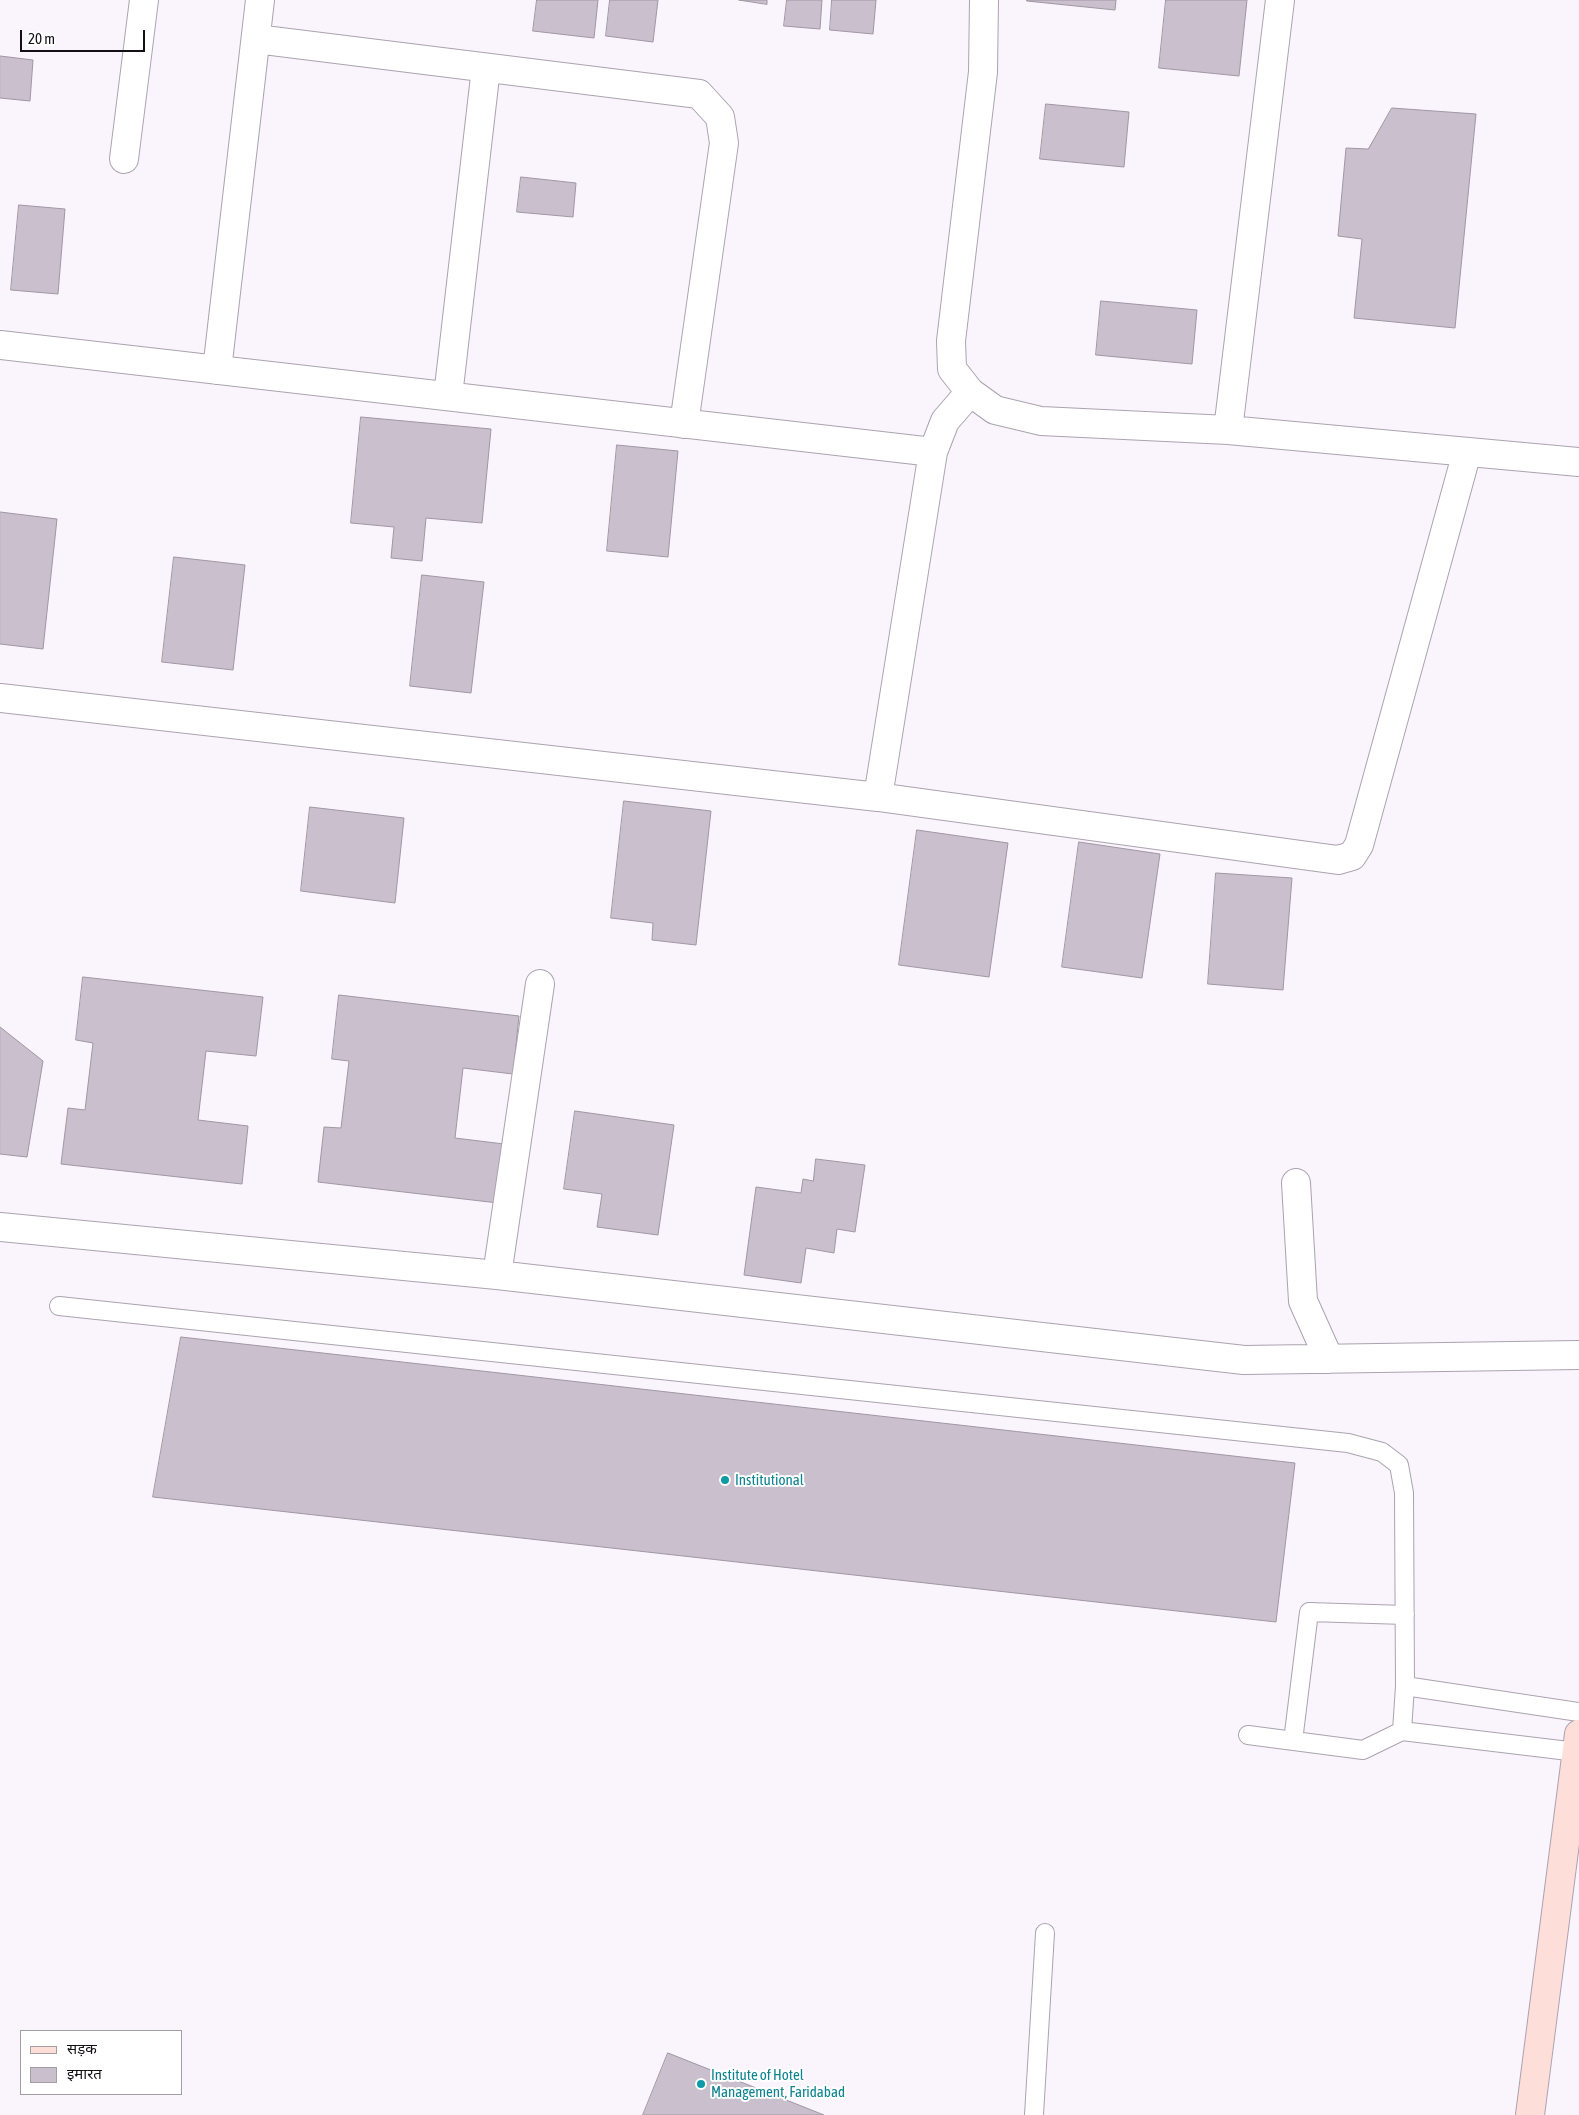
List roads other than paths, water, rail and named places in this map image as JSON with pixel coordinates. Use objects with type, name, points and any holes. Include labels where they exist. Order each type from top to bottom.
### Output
[{"type":"street","points":[[124,159],[144,0]]},
{"type":"street","points":[[216,370],[260,0]]},
{"type":"street","points":[[984,0],[983,72],[951,341],[952,369],[970,392],[995,410],[1041,421],[1228,430],[1579,462]]},
{"type":"street","points":[[1228,430],[1280,0]]},
{"type":"street","points":[[256,39],[699,94],[720,117],[724,143],[684,424]]},
{"type":"street","points":[[448,396],[486,68]]},
{"type":"street","points":[[0,345],[933,452]]},
{"type":"street","points":[[878,798],[933,452],[945,421],[970,392]]},
{"type":"street","points":[[0,698],[878,798],[1338,860],[1352,856],[1359,845],[1467,452]]},
{"type":"street","points":[[497,1275],[540,984]]},
{"type":"street","points":[[1296,1183],[1304,1302],[1329,1359]]},
{"type":"street","points":[[0,1227],[497,1275],[1244,1360],[1579,1355]]},
{"type":"street","points":[[1530,2115],[1578,1743]]},
{"type":"lane","points":[[60,1306],[1348,1443],[1382,1452],[1399,1465],[1404,1493],[1405,1616],[1402,1731]]},
{"type":"lane","points":[[1292,1741],[1309,1612],[1405,1616]]},
{"type":"lane","points":[[1404,1686],[1579,1712]]},
{"type":"lane","points":[[1248,1735],[1363,1750],[1402,1731],[1578,1743]]},
{"type":"lane","points":[[1034,2115],[1045,1934]]},
{"type":"place","name":"Institutional","points":[[725,1480]]},
{"type":"place","name":"Institute of Hotel Management, Faridabad","points":[[701,2084]]}]
